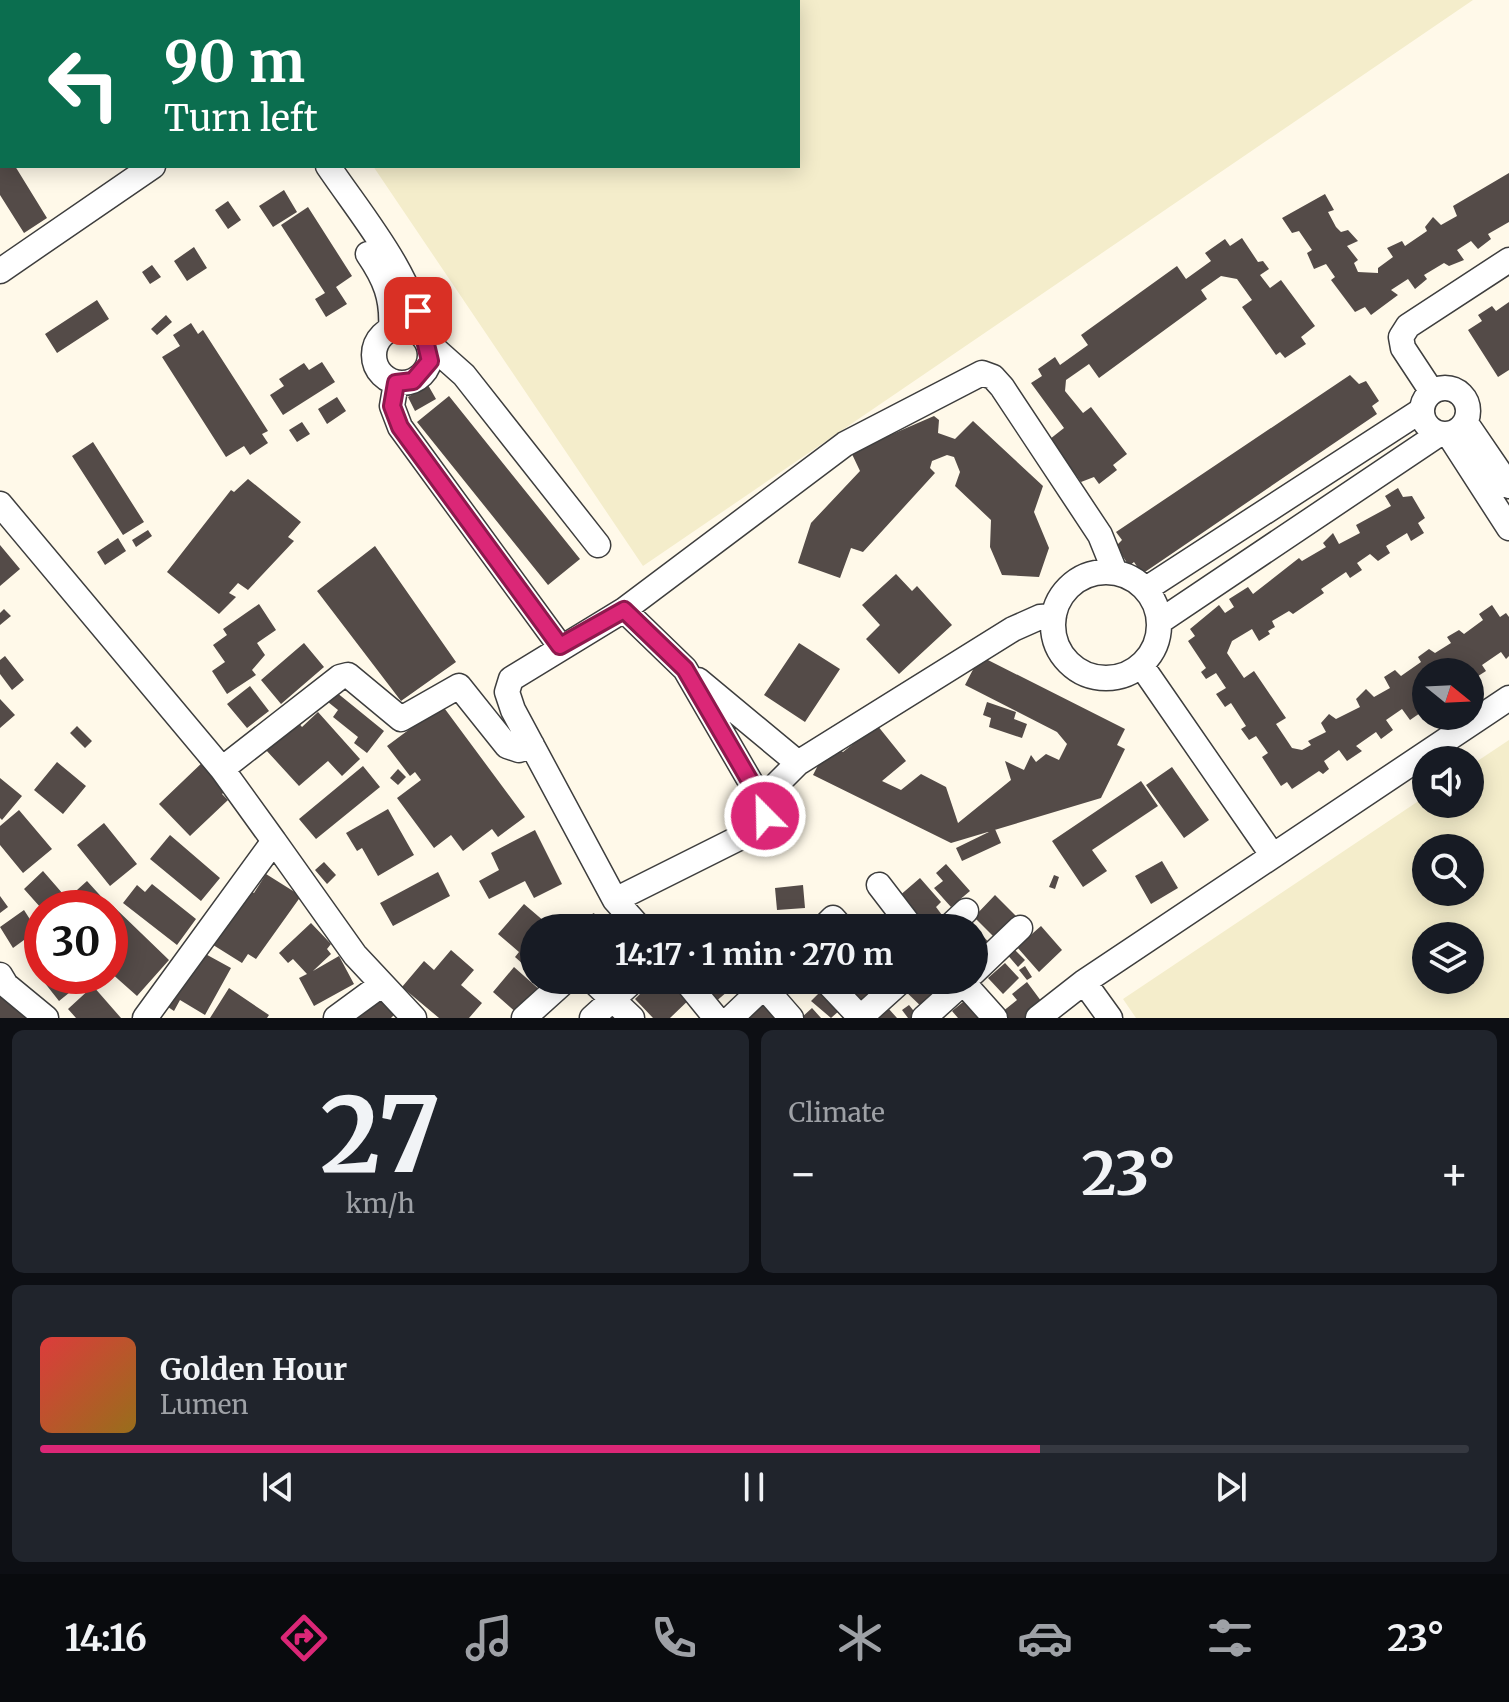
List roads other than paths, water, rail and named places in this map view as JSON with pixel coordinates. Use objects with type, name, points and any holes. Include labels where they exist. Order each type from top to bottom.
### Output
[{"type":"street","points":[[0,271],[126,174],[146,168]]},
{"type":"street","points":[[310,168],[385,280],[392,306],[391,329]]},
{"type":"street","points":[[329,168],[406,282],[426,340],[430,361],[413,381],[396,383],[381,374],[373,358],[377,340],[391,329],[408,327],[426,340],[464,375],[598,545]]},
{"type":"street","points":[[1509,260],[1408,326],[1401,337],[1427,401],[1423,420],[1451,431],[1509,486]]},
{"type":"street","points":[[628,914],[615,900],[513,710],[508,687],[511,679],[560,646],[624,610],[845,444],[982,373],[993,377],[1100,535],[1115,572]]},
{"type":"street","points":[[396,383],[392,406],[400,427],[560,646]]},
{"type":"street","points":[[1146,589],[1442,388],[1461,393],[1469,413],[1451,431],[1159,622]]},
{"type":"street","points":[[1451,431],[1509,528]]},
{"type":"street","points":[[1,507],[222,769],[346,943],[414,1018]]},
{"type":"street","points":[[1115,572],[1146,589],[1159,622],[1155,645],[1141,665],[1109,678],[1086,674],[1060,650],[1055,639],[1054,616],[1071,585],[1092,574],[1115,572]]},
{"type":"street","points":[[624,610],[685,669],[798,763]]},
{"type":"street","points":[[761,800],[798,763],[1013,629],[1040,617],[1054,616]]},
{"type":"street","points":[[1141,665],[1273,856]]},
{"type":"street","points":[[615,900],[751,832],[765,816],[761,800],[685,669]]},
{"type":"street","points":[[222,769],[340,677],[348,675],[401,719],[459,686],[507,746],[519,750],[532,745]]},
{"type":"street","points":[[1038,1018],[1084,982],[1509,698]]},
{"type":"street","points":[[145,1018],[274,841]]},
{"type":"street","points":[[879,885],[901,914]]},
{"type":"street","points":[[963,914],[966,911]]},
{"type":"street","points":[[988,958],[1020,928]]},
{"type":"street","points":[[1084,982],[1110,1018]]},
{"type":"street","points":[[2,984],[46,1018]]},
{"type":"street","points":[[336,1018],[381,985]]},
{"type":"street","points":[[541,1013],[555,994]]},
{"type":"street","points":[[605,994],[632,1018]]},
{"type":"street","points":[[592,1018],[618,994]]},
{"type":"street","points":[[696,994],[716,1018]]},
{"type":"street","points":[[731,1018],[756,994]]},
{"type":"street","points":[[775,994],[791,1018]]},
{"type":"street","points":[[838,994],[861,1018],[884,994]]},
{"type":"street","points":[[905,994],[927,1017],[950,994]]},
{"type":"street","points":[[978,994],[995,1018]]}]
